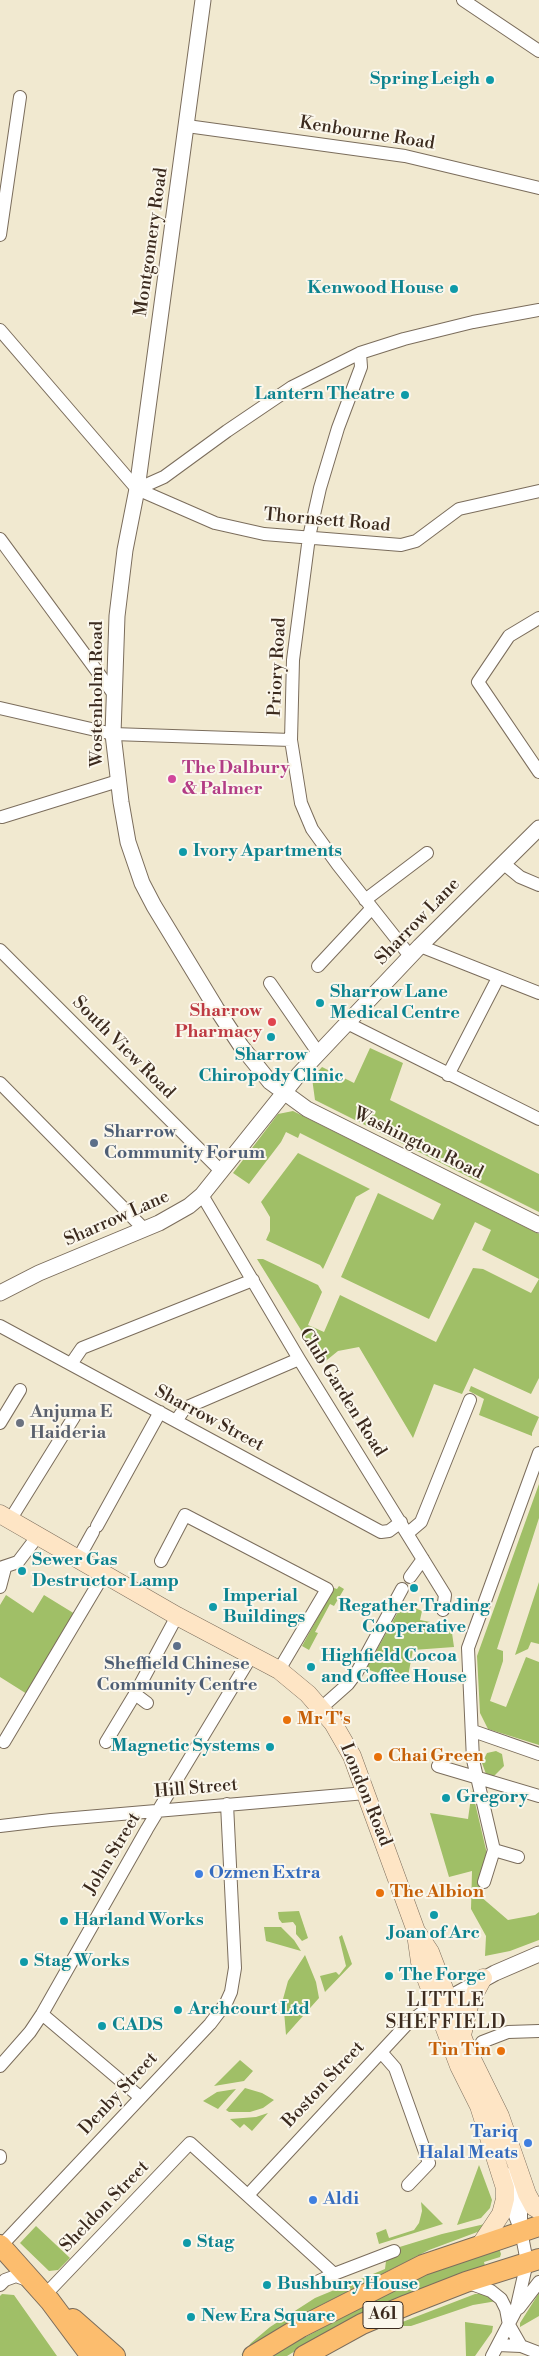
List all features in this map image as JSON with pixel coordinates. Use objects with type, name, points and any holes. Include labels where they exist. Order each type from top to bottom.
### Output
[{"type":"highway","name":"A61","points":[[253,2356],[301,2327],[423,2265],[530,2229]]},
{"type":"highway","points":[[1,2245],[43,2293],[91,2356]]},
{"type":"highway","name":"A61","points":[[304,2356],[362,2324],[466,2282],[533,2261]]},
{"type":"highway","points":[[43,2293],[102,2342],[115,2356]]},
{"type":"main road","name":"London Road","points":[[5,1517],[177,1616],[279,1670],[300,1686],[321,1708],[345,1742],[366,1792],[416,1931],[430,1952],[459,2066],[479,2106],[505,2188],[506,2199],[501,2214],[481,2244]]},
{"type":"main road","points":[[462,2036],[470,2002],[483,1978]]},
{"type":"main road","name":"London Road","points":[[441,2000],[462,2036],[471,2059],[500,2116],[529,2199],[539,2210]]},
{"type":"street","name":"Montgomery Road","points":[[137,489],[203,0]]},
{"type":"street","points":[[463,0],[539,50]]},
{"type":"street","points":[[0,235],[20,97]]},
{"type":"street","name":"Kenbourne Road","points":[[187,126],[405,156],[539,188]]},
{"type":"street","points":[[0,330],[137,489],[164,477],[292,387],[360,353],[473,322],[539,310]]},
{"type":"street","name":"Priory Road","points":[[360,353],[361,367],[333,445],[309,537],[293,660],[292,740],[301,804],[306,816],[338,865],[368,904],[415,951]]},
{"type":"street","name":"Thornsett Road","points":[[137,489],[215,523],[264,534],[401,545],[416,540],[460,509],[539,491]]},
{"type":"street","name":"Wostenholm Road","points":[[137,489],[125,550],[117,616],[113,693],[113,734],[118,781],[128,842],[149,898],[206,992],[264,1075],[283,1092]]},
{"type":"street","points":[[0,539],[113,693]]},
{"type":"street","points":[[539,618],[509,636],[478,682],[539,772]]},
{"type":"street","points":[[0,708],[113,734],[292,740]]},
{"type":"street","points":[[2,817],[118,781]]},
{"type":"street","name":"Sharrow Lane","points":[[0,1293],[39,1273],[144,1229],[182,1210],[202,1195],[283,1092],[415,951],[539,828]]},
{"type":"street","points":[[318,966],[368,904],[426,853]]},
{"type":"street","points":[[503,863],[520,878],[539,885]]},
{"type":"street","name":"South View Road","points":[[0,950],[221,1171]]},
{"type":"street","points":[[415,951],[539,993]]},
{"type":"street","points":[[448,1075],[498,978]]},
{"type":"street","points":[[270,983],[319,1054]]},
{"type":"street","points":[[348,1023],[448,1075],[537,1114]]},
{"type":"street","points":[[0,1083],[144,1229]]},
{"type":"street","name":"Washington Road","points":[[283,1092],[302,1106],[344,1128],[539,1225]]},
{"type":"street","name":"Club Garden Road","points":[[202,1195],[445,1595],[443,1610]]},
{"type":"street","points":[[71,1364],[82,1348],[253,1280]]},
{"type":"street","name":"Sharrow Street","points":[[0,1326],[381,1532],[404,1528]]},
{"type":"street","points":[[176,1421],[185,1408],[300,1359]]},
{"type":"street","points":[[0,1423],[20,1390]]},
{"type":"street","points":[[404,1528],[421,1522],[470,1400]]},
{"type":"street","points":[[78,1559],[160,1412]]},
{"type":"street","points":[[5,1517],[74,1418]]},
{"type":"street","points":[[484,1882],[494,1850],[473,1760],[473,1731],[467,1660],[473,1632],[539,1453]]},
{"type":"street","points":[[161,1560],[185,1515],[327,1589],[279,1670]]},
{"type":"street","points":[[0,1587],[3,1568],[18,1562],[37,1537]]},
{"type":"street","points":[[410,1578],[423,1559]]},
{"type":"street","points":[[4,1742],[104,1574]]},
{"type":"street","points":[[321,1708],[348,1684],[357,1672],[402,1589]]},
{"type":"street","points":[[106,1742],[135,1694],[177,1616]]},
{"type":"street","name":"John Street","points":[[0,2066],[30,2032],[42,2014],[118,1880],[252,1655]]},
{"type":"street","points":[[135,1694],[147,1703]]},
{"type":"street","points":[[473,1731],[539,1754]]},
{"type":"street","points":[[438,1766],[539,1796]]},
{"type":"street","name":"Hill Street","points":[[0,1826],[366,1792]]},
{"type":"street","name":"Denby Street","points":[[1,2245],[219,2014],[231,1992],[235,1968],[227,1804]]},
{"type":"street","points":[[494,1850],[518,1857]]},
{"type":"street","name":"Boston Street","points":[[248,2195],[413,2018],[441,2000],[483,1978],[539,1954]]},
{"type":"street","points":[[42,2014],[140,2097]]},
{"type":"street","points":[[482,2042],[508,2032],[539,2031]]},
{"type":"street","points":[[381,2052],[395,2068],[429,2163],[408,2185]]},
{"type":"street","name":"Sheldon Street","points":[[43,2293],[190,2143],[248,2195]]},
{"type":"street","name":"London Road","points":[[514,2158],[513,2177],[521,2209],[530,2229],[533,2261]]},
{"type":"street","name":"London Road","points":[[505,2188],[530,2229]]},
{"type":"street","points":[[248,2195],[334,2274]]},
{"type":"street","points":[[317,2282],[394,2251]]},
{"type":"street","points":[[496,2352],[516,2310],[533,2261]]},
{"type":"street","points":[[3,2282],[16,2276],[43,2293]]},
{"type":"street","points":[[466,2282],[486,2288],[499,2296],[505,2305],[509,2325],[521,2346]]},
{"type":"street","points":[[516,2310],[539,2282]]},
{"type":"street","points":[[496,2352],[521,2346],[539,2353]]},
{"type":"green space","points":[[370,1048],[403,1063],[390,1100],[539,1174],[539,1212],[315,1100],[312,1078],[322,1067],[354,1083]]},
{"type":"green space","points":[[293,1111],[539,1234],[539,1279],[482,1250],[491,1230],[475,1222],[429,1319],[341,1277],[378,1193],[433,1220],[441,1204],[300,1133],[298,1138],[286,1132],[281,1142],[249,1184],[233,1173],[278,1114]]},
{"type":"green space","points":[[298,1153],[370,1189],[356,1197],[323,1269],[320,1265],[266,1240],[270,1231],[270,1217],[261,1202]]},
{"type":"green space","points":[[257,1259],[263,1259],[318,1285],[322,1292],[308,1325],[324,1332],[340,1295],[436,1342],[473,1268],[483,1269],[531,1293],[539,1279],[539,1378],[531,1394],[474,1368],[462,1394],[434,1384],[413,1438],[359,1347],[338,1351],[322,1364]]},
{"type":"green space","points":[[471,1386],[539,1417],[532,1436],[479,1415],[484,1399],[469,1391]]},
{"type":"green space","points":[[539,1484],[539,1518],[497,1649],[503,1651],[503,1661],[490,1701],[506,1707],[526,1657],[539,1662],[539,1745],[488,1729],[480,1713],[477,1656]]},
{"type":"green space","points":[[539,1582],[539,1644],[531,1642],[528,1649],[515,1655]]},
{"type":"green space","points":[[339,1586],[344,1589],[334,1606],[330,1604],[315,1632],[318,1633],[309,1650],[302,1646],[334,1588],[337,1589]]},
{"type":"green space","points":[[6,1595],[33,1613],[44,1595],[75,1614],[27,1694],[0,1677],[0,1605]]},
{"type":"green space","points":[[403,1603],[422,1611],[420,1620],[446,1625],[452,1633],[454,1647],[413,1650],[408,1676],[391,1677],[366,1669]]},
{"type":"green space","points":[[496,1751],[502,1754],[504,1766],[493,1777],[486,1774],[482,1763],[487,1753]]},
{"type":"green space","points":[[472,1790],[487,1854],[480,1896],[508,1920],[535,1915],[539,1912],[539,1940],[510,1951],[485,1956],[486,1936],[471,1909],[472,1871],[449,1877],[430,1813],[468,1819]]},
{"type":"green space","points":[[299,1911],[308,1938],[302,1941],[296,1934],[296,1926],[293,1922],[282,1923],[278,1912]]},
{"type":"green space","points":[[264,1927],[281,1927],[294,1940],[301,1951],[266,1941]]},
{"type":"green space","points":[[342,1935],[352,1964],[325,1992],[320,1976],[336,1972],[339,1975],[346,1966],[339,1937]]},
{"type":"green space","points":[[305,1955],[316,1982],[319,1998],[286,2035],[283,1999],[288,1981]]},
{"type":"green space","points":[[240,2060],[253,2071],[244,2081],[214,2086]]},
{"type":"green space","points":[[245,2088],[262,2093],[274,2100],[263,2108],[250,2112],[229,2112],[226,2110]]},
{"type":"green space","points":[[236,2089],[218,2109],[203,2101],[217,2092]]},
{"type":"green space","points":[[268,2113],[252,2131],[244,2124],[240,2128],[230,2119],[256,2117]]},
{"type":"green space","points":[[479,2165],[492,2200],[490,2208],[481,2218],[457,2225]]},
{"type":"green space","points":[[421,2202],[443,2224],[379,2244],[376,2233],[386,2229],[389,2238],[414,2230],[419,2223],[422,2211]]},
{"type":"green space","points":[[489,2223],[480,2231],[429,2250],[321,2305],[241,2355],[251,2343],[270,2327],[315,2298],[385,2269],[386,2261],[393,2249],[442,2234]]},
{"type":"green space","points":[[36,2226],[70,2258],[58,2270],[49,2271],[20,2243]]},
{"type":"green space","points":[[499,2248],[500,2257],[484,2262],[485,2266],[310,2342],[287,2356],[269,2356],[424,2275]]},
{"type":"green space","points":[[539,2293],[539,2316],[520,2327],[520,2323]]},
{"type":"green space","points":[[2,2294],[14,2295],[57,2356],[0,2356],[0,2296]]},
{"type":"green space","points":[[475,2294],[483,2294],[497,2301],[473,2305],[411,2326],[392,2326]]},
{"type":"green space","points":[[465,2322],[493,2326],[492,2332],[475,2356],[466,2356]]},
{"type":"place","name":"Spring Leigh","points":[[490,80]]},
{"type":"place","name":"Kenwood House","points":[[454,289]]},
{"type":"place","name":"Lantern Theatre","points":[[405,395]]},
{"type":"place","name":"The Dalbury & Palmer","points":[[172,779]]},
{"type":"place","name":"Ivory Apartments","points":[[183,852]]},
{"type":"place","name":"Sharrow Lane Medical Centre","points":[[320,1003]]},
{"type":"place","name":"Sharrow Pharmacy","points":[[272,1022]]},
{"type":"place","name":"Sharrow Chiropody Clinic","points":[[271,1037]]},
{"type":"place","name":"Sharrow Community Forum","points":[[94,1143]]},
{"type":"place","name":"Anjuma E Haideria","points":[[20,1423]]},
{"type":"place","name":"Sewer Gas Destructor Lamp","points":[[22,1571]]},
{"type":"place","name":"Regather Trading Cooperative","points":[[414,1588]]},
{"type":"place","name":"Imperial Buildings","points":[[213,1607]]},
{"type":"place","name":"Sheffield Chinese Community Centre","points":[[177,1646]]},
{"type":"place","name":"Highfield Cocoa and Coffee House","points":[[311,1667]]},
{"type":"place","name":"Mr T's","points":[[287,1720]]},
{"type":"place","name":"Magnetic Systems","points":[[270,1747]]},
{"type":"place","name":"Chai Green","points":[[378,1757]]},
{"type":"place","name":"Gregory","points":[[446,1798]]},
{"type":"place","name":"Ozmen Extra","points":[[199,1874]]},
{"type":"place","name":"The Albion","points":[[380,1893]]},
{"type":"place","name":"Joan of Arc","points":[[434,1915]]},
{"type":"place","name":"Harland Works","points":[[64,1921]]},
{"type":"place","name":"Stag Works","points":[[24,1962]]},
{"type":"place","name":"The Forge","points":[[389,1976]]},
{"type":"place","name":"Archcourt Ltd","points":[[178,2010]]},
{"type":"place","name":"CADS","points":[[102,2026]]},
{"type":"place","name":"Tin Tin","points":[[501,2051]]},
{"type":"place","name":"Tariq Halal Meats","points":[[528,2143]]},
{"type":"place","name":"Aldi","points":[[313,2200]]},
{"type":"place","name":"Stag","points":[[187,2243]]},
{"type":"place","name":"Bushbury House","points":[[267,2285]]},
{"type":"place","name":"New Era Square","points":[[191,2317]]},
{"type":"district","name":"LITTLE SHEFFIELD","points":[[446,2012]]}]
